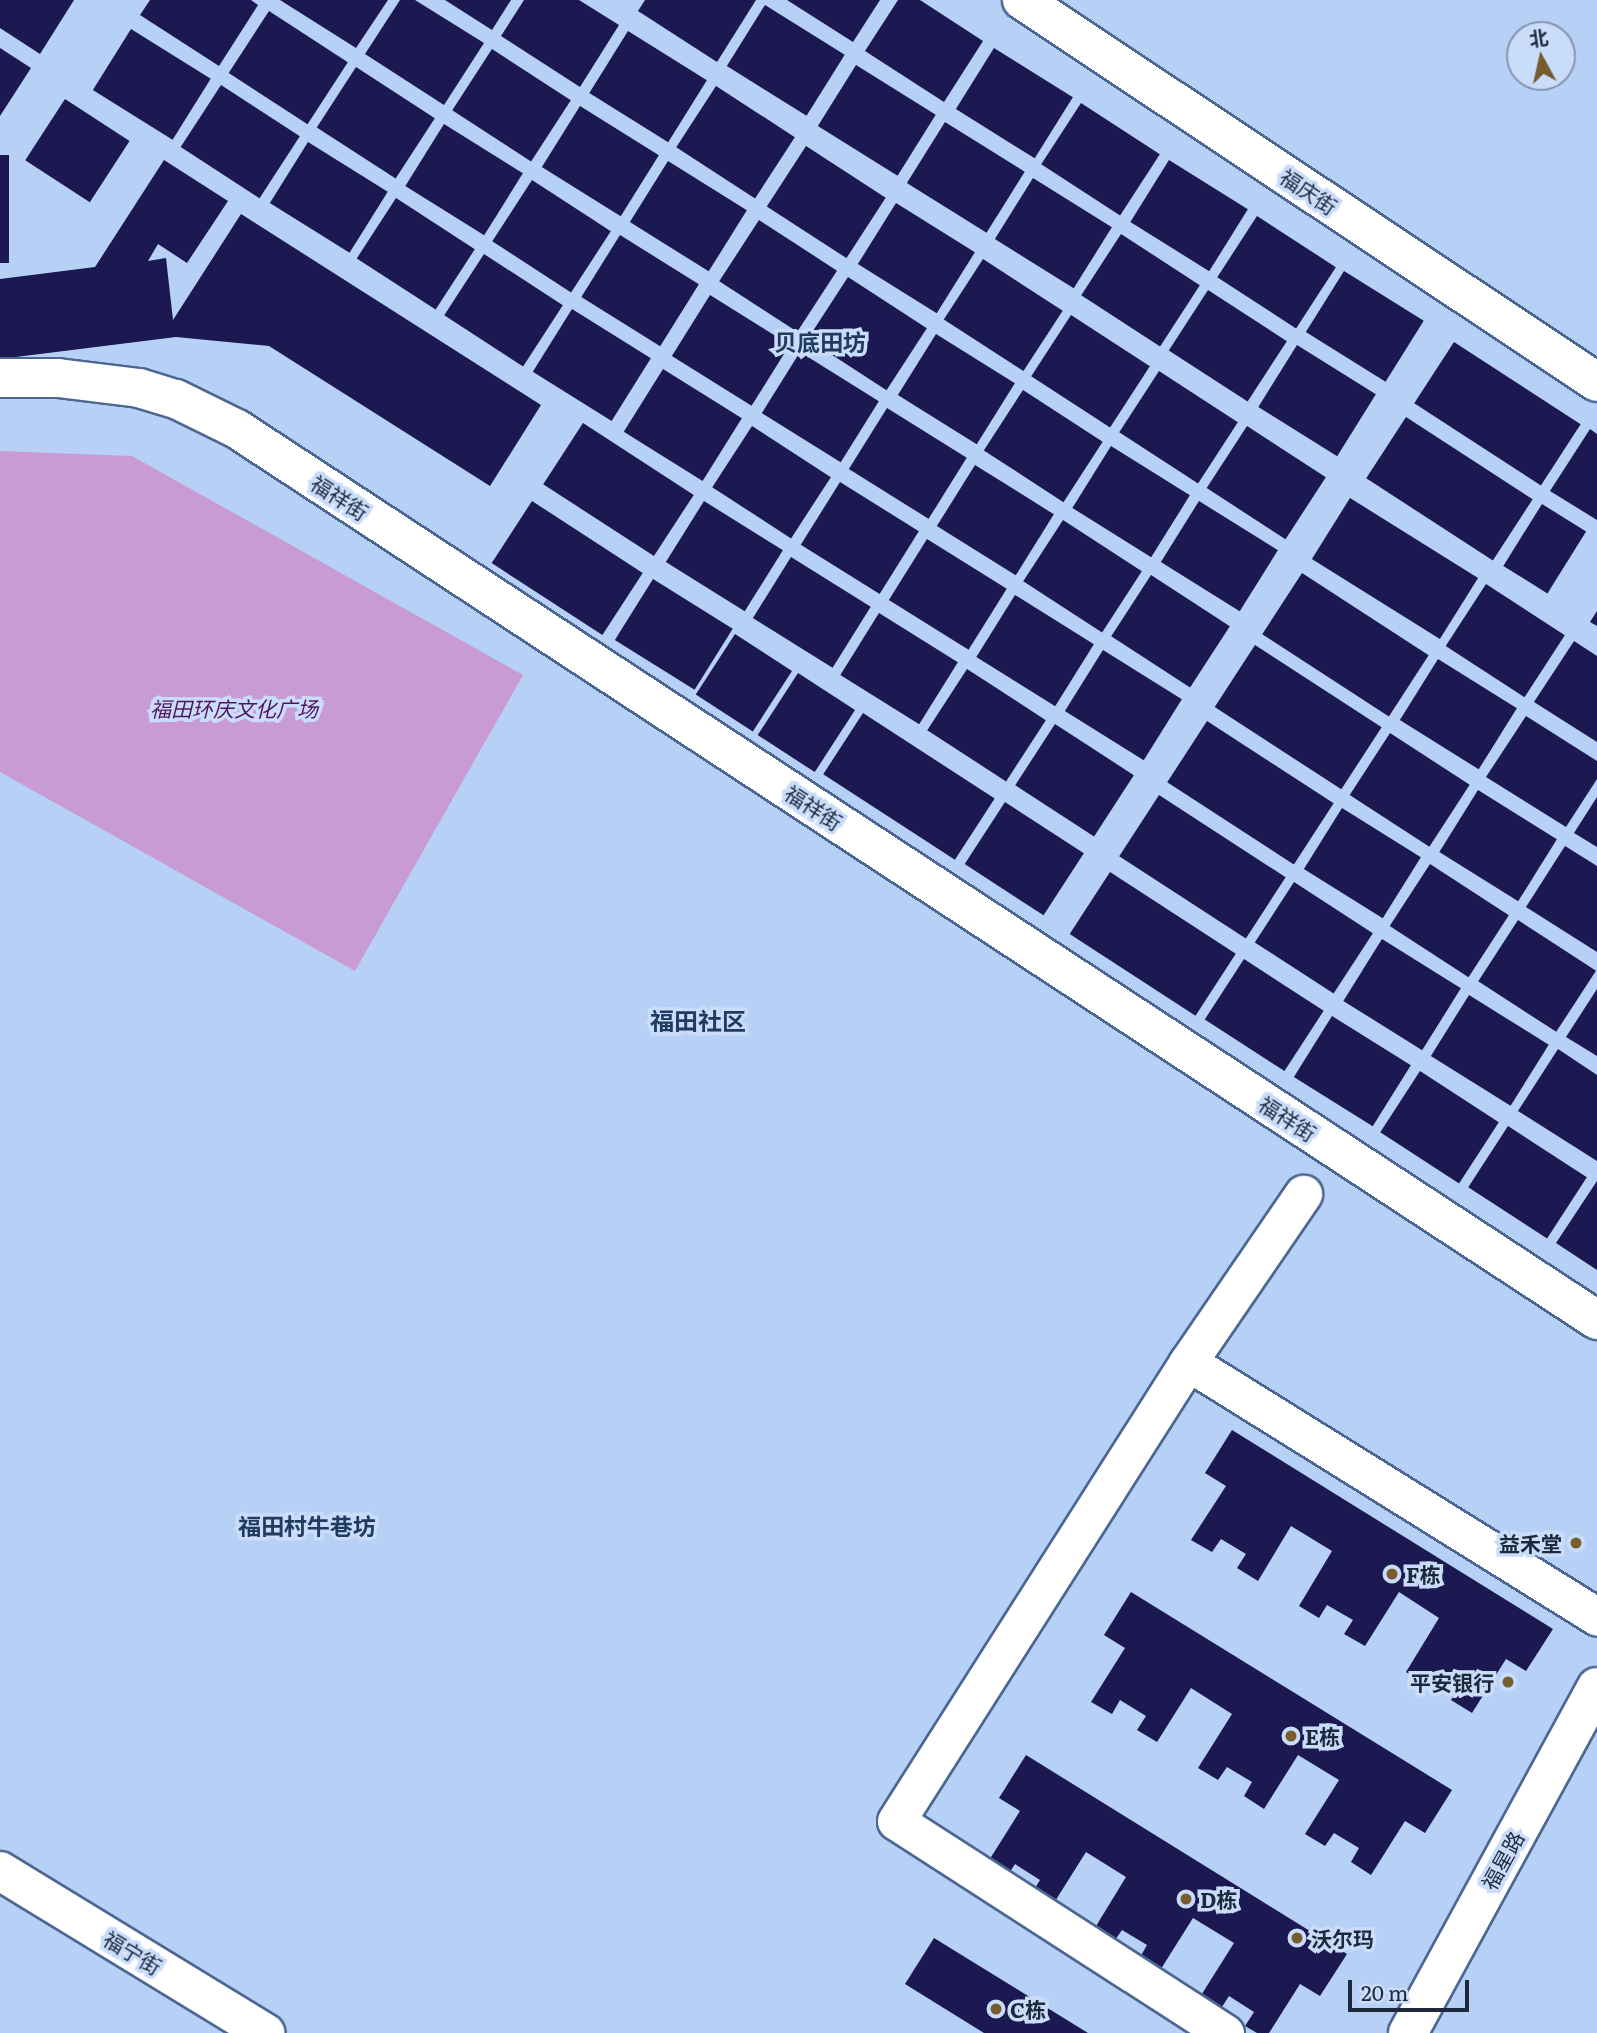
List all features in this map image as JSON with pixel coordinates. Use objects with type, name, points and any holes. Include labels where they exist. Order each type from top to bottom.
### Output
[{"type":"street","name":"福庆街","points":[[1022,0],[1597,382]]},
{"type":"street","name":"福祥街","points":[[0,378],[69,379],[139,388],[176,398],[237,429],[1597,1320]]},
{"type":"street","points":[[1225,2033],[896,1821],[1188,1362],[1303,1194]]},
{"type":"street","points":[[1188,1362],[1597,1617]]},
{"type":"street","name":"福星路","points":[[1408,2033],[1597,1687]]},
{"type":"street","name":"福宁街","points":[[0,1871],[265,2033]]},
{"type":"green space","name":"福田环庆文化广场","points":[[0,451],[132,456],[523,675],[355,971],[0,772]]},
{"type":"building","points":[[0,0],[74,0],[40,54],[0,28]]},
{"type":"building","points":[[150,0],[251,0],[258,5],[219,66],[140,15]]},
{"type":"building","points":[[280,0],[388,0],[356,48]]},
{"type":"building","points":[[400,0],[415,0],[484,43],[444,105],[365,54]]},
{"type":"building","points":[[445,0],[511,0],[492,30]]},
{"type":"building","points":[[524,0],[579,0],[619,25],[580,87],[501,36]]},
{"type":"building","points":[[645,0],[756,0],[717,62],[638,11]]},
{"type":"building","points":[[787,0],[880,0],[853,42]]},
{"type":"building","points":[[898,0],[920,0],[983,41],[944,102],[865,51]]},
{"type":"building","points":[[765,5],[845,55],[807,116],[727,66]]},
{"type":"building","points":[[269,11],[348,62],[308,124],[229,73]]},
{"type":"building","points":[[131,29],[211,79],[173,140],[93,90]]},
{"type":"building","points":[[628,31],[707,80],[668,142],[589,93]]},
{"type":"building","points":[[0,48],[31,68],[0,116]]},
{"type":"building","points":[[994,48],[1073,97],[1035,158],[956,109]]},
{"type":"building","points":[[492,49],[571,100],[531,161],[452,110]]},
{"type":"building","points":[[856,65],[936,115],[898,176],[818,126]]},
{"type":"building","points":[[356,67],[435,118],[396,179],[317,127]]},
{"type":"building","points":[[221,85],[300,136],[260,198],[181,147]]},
{"type":"building","points":[[716,86],[795,137],[755,198],[676,147]]},
{"type":"building","points":[[65,99],[130,141],[90,202],[25,160]]},
{"type":"building","points":[[1081,103],[1160,154],[1120,215],[1041,164]]},
{"type":"building","points":[[580,106],[659,155],[621,216],[542,167]]},
{"type":"building","points":[[945,122],[1025,172],[987,233],[907,183]]},
{"type":"building","points":[[444,124],[523,173],[484,235],[405,186]]},
{"type":"building","points":[[308,142],[388,192],[350,253],[270,203]]},
{"type":"building","points":[[806,146],[886,198],[846,258],[767,206]]},
{"type":"building","points":[[0,155],[9,155],[9,263],[0,263]]},
{"type":"building","points":[[164,160],[228,201],[187,263],[158,244],[148,261],[166,258],[173,320],[241,214],[541,405],[490,486],[269,346],[176,337],[0,359],[0,279],[95,267]]},
{"type":"building","points":[[1169,160],[1248,209],[1209,271],[1130,222]]},
{"type":"building","points":[[668,161],[747,210],[709,271],[630,222]]},
{"type":"building","points":[[1033,178],[1112,227],[1074,288],[995,239]]},
{"type":"building","points":[[532,180],[611,231],[571,292],[492,241]]},
{"type":"building","points":[[396,198],[475,249],[436,310],[357,258]]},
{"type":"building","points":[[896,203],[975,252],[937,313],[858,264]]},
{"type":"building","points":[[1257,216],[1336,267],[1296,328],[1217,277]]},
{"type":"building","points":[[759,220],[837,271],[797,332],[719,281]]},
{"type":"building","points":[[1121,234],[1200,285],[1160,346],[1081,295]]},
{"type":"building","points":[[620,235],[699,284],[660,346],[581,297]]},
{"type":"building","points":[[484,254],[563,305],[523,366],[444,315]]},
{"type":"building","points":[[983,259],[1063,311],[1023,371],[944,319]]},
{"type":"building","points":[[1344,271],[1424,321],[1386,382],[1306,332]]},
{"type":"building","points":[[848,277],[927,328],[887,390],[808,339]]},
{"type":"building","points":[[1208,290],[1287,341],[1248,402],[1169,350]]},
{"type":"building","points":[[710,295],[790,345],[752,406],[672,356]]},
{"type":"building","points":[[572,309],[651,358],[612,421],[533,372]]},
{"type":"building","points":[[1071,315],[1150,366],[1110,427],[1031,376]]},
{"type":"building","points":[[936,334],[1015,383],[977,444],[898,395]]},
{"type":"building","points":[[1454,342],[1581,424],[1541,485],[1414,403]]},
{"type":"building","points":[[1297,345],[1376,394],[1337,456],[1258,407]]},
{"type":"building","points":[[800,352],[879,401],[841,462],[762,413]]},
{"type":"building","points":[[663,369],[742,418],[703,481],[624,432]]},
{"type":"building","points":[[1159,371],[1238,422],[1198,483],[1119,432]]},
{"type":"building","points":[[1023,390],[1103,442],[1063,502],[984,450]]},
{"type":"building","points":[[887,408],[967,458],[929,519],[849,469]]},
{"type":"building","points":[[1406,417],[1533,499],[1493,560],[1366,478]]},
{"type":"building","points":[[583,423],[694,495],[654,556],[543,484]]},
{"type":"building","points":[[752,426],[831,477],[791,538],[712,487]]},
{"type":"building","points":[[1247,426],[1326,477],[1286,539],[1207,488]]},
{"type":"building","points":[[1590,429],[1597,434],[1597,520],[1550,491]]},
{"type":"building","points":[[1111,446],[1190,495],[1151,557],[1072,508]]},
{"type":"building","points":[[975,465],[1054,514],[1016,575],[937,526]]},
{"type":"building","points":[[840,482],[919,531],[880,594],[801,545]]},
{"type":"building","points":[[1350,498],[1478,578],[1440,639],[1312,559]]},
{"type":"building","points":[[532,501],[643,573],[602,635],[492,563]]},
{"type":"building","points":[[704,501],[783,550],[745,611],[666,562]]},
{"type":"building","points":[[1199,501],[1278,550],[1240,611],[1161,562]]},
{"type":"building","points":[[1542,504],[1586,532],[1547,593],[1503,566]]},
{"type":"building","points":[[1063,520],[1142,571],[1102,632],[1023,581]]},
{"type":"building","points":[[927,539],[1007,589],[969,650],[889,600]]},
{"type":"building","points":[[791,557],[871,607],[833,668],[753,618]]},
{"type":"building","points":[[1302,573],[1429,655],[1389,716],[1262,634]]},
{"type":"building","points":[[1151,575],[1230,626],[1190,687],[1111,636]]},
{"type":"building","points":[[653,579],[733,629],[695,690],[615,640]]},
{"type":"building","points":[[1486,584],[1565,635],[1525,697],[1446,646]]},
{"type":"building","points":[[1015,595],[1094,644],[1055,706],[976,657]]},
{"type":"building","points":[[1597,611],[1597,626],[1590,622]]},
{"type":"building","points":[[879,613],[958,662],[919,724],[840,675]]},
{"type":"building","points":[[735,634],[792,671],[753,731],[696,694]]},
{"type":"building","points":[[1574,641],[1597,656],[1597,742],[1534,702]]},
{"type":"building","points":[[1255,645],[1382,727],[1341,789],[1215,707]]},
{"type":"building","points":[[1103,650],[1182,699],[1144,760],[1065,711]]},
{"type":"building","points":[[1438,659],[1517,708],[1479,769],[1400,720]]},
{"type":"building","points":[[967,669],[1046,720],[1006,781],[927,730]]},
{"type":"building","points":[[798,673],[855,710],[815,772],[758,735]]},
{"type":"building","points":[[863,713],[995,799],[955,860],[823,774]]},
{"type":"building","points":[[1526,716],[1597,761],[1597,779],[1566,827],[1486,777]]},
{"type":"building","points":[[1207,721],[1334,803],[1294,864],[1167,782]]},
{"type":"building","points":[[1055,724],[1134,775],[1094,836],[1015,785]]},
{"type":"building","points":[[1390,733],[1470,785],[1429,847],[1350,795]]},
{"type":"building","points":[[1478,790],[1557,839],[1518,901],[1439,852]]},
{"type":"building","points":[[1159,795],[1286,877],[1246,938],[1119,856]]},
{"type":"building","points":[[1597,797],[1597,847],[1574,833]]},
{"type":"building","points":[[1005,802],[1084,853],[1044,915],[965,864]]},
{"type":"building","points":[[1342,808],[1421,857],[1383,918],[1304,869]]},
{"type":"building","points":[[1565,846],[1597,866],[1597,952],[1526,907]]},
{"type":"building","points":[[1430,864],[1509,915],[1469,977],[1390,926]]},
{"type":"building","points":[[1110,872],[1236,954],[1195,1016],[1070,934]]},
{"type":"building","points":[[1294,882],[1373,933],[1334,994],[1255,942]]},
{"type":"building","points":[[1518,920],[1596,971],[1556,1032],[1478,981]]},
{"type":"building","points":[[1382,939],[1461,988],[1422,1050],[1343,1001]]},
{"type":"building","points":[[1244,959],[1324,1011],[1284,1071],[1205,1019]]},
{"type":"building","points":[[1597,989],[1597,1056],[1566,1037]]},
{"type":"building","points":[[1469,995],[1549,1045],[1511,1106],[1431,1056]]},
{"type":"building","points":[[1332,1016],[1411,1065],[1373,1126],[1294,1077]]},
{"type":"building","points":[[1558,1049],[1597,1075],[1597,1161],[1518,1111]]},
{"type":"building","points":[[1420,1071],[1499,1122],[1459,1183],[1380,1132]]},
{"type":"building","points":[[1508,1126],[1587,1177],[1547,1238],[1468,1187]]},
{"type":"building","points":[[1597,1181],[1597,1270],[1556,1243]]},
{"type":"building","name":"F栋","points":[[1232,1430],[1553,1629],[1526,1671],[1506,1659],[1472,1713],[1451,1700],[1460,1686],[1435,1671],[1426,1685],[1406,1672],[1439,1618],[1399,1592],[1365,1646],[1344,1634],[1353,1620],[1327,1605],[1319,1618],[1299,1606],[1332,1551],[1291,1526],[1258,1581],[1237,1568],[1246,1554],[1221,1539],[1212,1552],[1191,1540],[1226,1486],[1205,1473]]},
{"type":"building","name":"E栋","points":[[1131,1592],[1452,1790],[1425,1833],[1405,1821],[1371,1875],[1351,1862],[1359,1848],[1334,1833],[1325,1846],[1305,1834],[1339,1780],[1298,1755],[1264,1809],[1244,1796],[1252,1782],[1227,1767],[1218,1780],[1198,1768],[1232,1714],[1191,1688],[1157,1742],[1137,1730],[1146,1716],[1120,1700],[1112,1714],[1091,1702],[1125,1648],[1104,1635]]},
{"type":"building","name":"D栋","points":[[1026,1755],[1347,1954],[1320,1996],[1300,1984],[1269,2033],[1257,2033],[1245,2026],[1254,2012],[1229,1996],[1220,2010],[1200,1997],[1234,1943],[1193,1918],[1159,1972],[1139,1959],[1147,1945],[1122,1930],[1113,1943],[1093,1931],[1126,1877],[1086,1852],[1052,1906],[1032,1893],[1040,1880],[1015,1864],[1006,1878],[986,1865],[1020,1811],[999,1798]]},
{"type":"building","name":"C栋","points":[[934,1938],[1088,2033],[984,2033],[905,1984]]},
{"type":"place","name":"益禾堂","points":[[1576,1543]]},
{"type":"place","name":"F栋","points":[[1392,1574]]},
{"type":"place","name":"平安银行","points":[[1508,1682]]},
{"type":"place","name":"E栋","points":[[1291,1736]]},
{"type":"place","name":"D栋","points":[[1186,1899]]},
{"type":"place","name":"沃尔玛","points":[[1297,1938]]},
{"type":"place","name":"C栋","points":[[996,2009]]},
{"type":"district","name":"贝底田坊","points":[[820,341]]},
{"type":"district","name":"福田社区","points":[[698,1020]]},
{"type":"district","name":"福田村牛巷坊","points":[[307,1525]]}]
